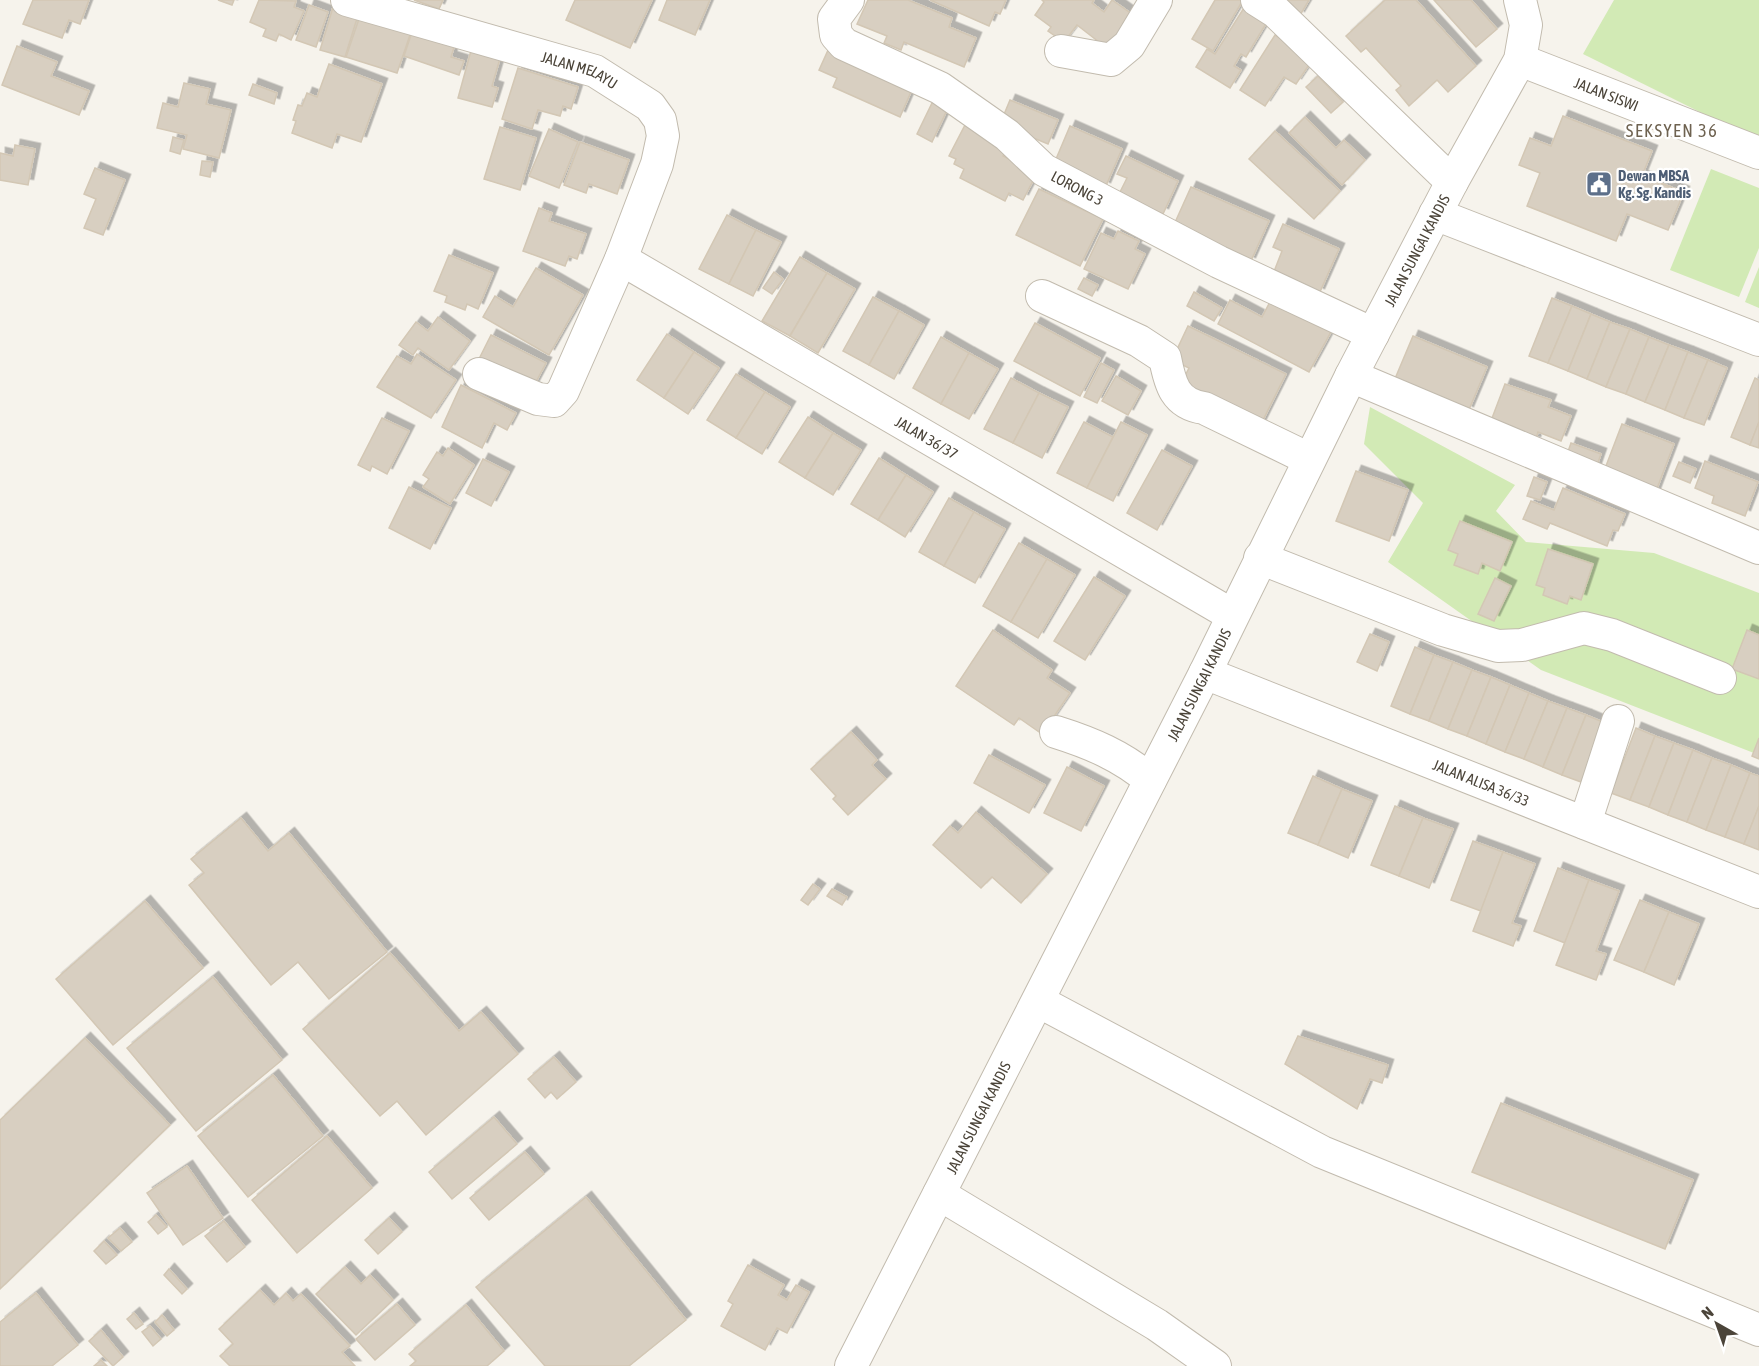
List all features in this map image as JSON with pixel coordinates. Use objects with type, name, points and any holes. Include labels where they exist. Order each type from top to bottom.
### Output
[{"type":"street","name":"JALAN MELAYU","points":[[347,0],[595,71],[650,106],[660,120],[663,136],[657,164],[621,260],[563,391],[554,401],[538,399],[479,374]]},
{"type":"street","name":"LORONG 3","points":[[848,0],[834,19],[836,35],[844,44],[940,88],[1007,135],[1044,170],[1220,262],[1373,334]]},
{"type":"street","points":[[1061,51],[1111,60],[1130,45],[1156,0]]},
{"type":"street","points":[[1257,0],[1276,12],[1452,182]]},
{"type":"street","name":"JALAN SUNGAI KANDIS","points":[[851,1366],[1205,673],[1351,376],[1452,182],[1520,60],[1526,25],[1520,0]]},
{"type":"street","name":"JALAN SISWI","points":[[1520,60],[1759,153]]},
{"type":"street","points":[[1435,214],[1759,340]]},
{"type":"street","name":"JALAN 36/37","points":[[621,260],[1232,615]]},
{"type":"street","points":[[1042,296],[1139,341],[1165,358],[1171,386],[1190,406],[1204,408],[1309,459]]},
{"type":"street","points":[[1351,376],[1759,548]]},
{"type":"street","points":[[1260,558],[1334,589],[1489,644],[1511,647],[1584,628],[1612,635],[1720,678]]},
{"type":"street","name":"JALAN ALISA 36/33","points":[[1205,673],[1759,892]]},
{"type":"street","points":[[1585,823],[1618,721]]},
{"type":"street","points":[[1056,732],[1111,753],[1132,765],[1150,780]]},
{"type":"street","points":[[1038,1002],[1322,1152],[1759,1330]]},
{"type":"street","points":[[939,1194],[1157,1325],[1215,1366]]},
{"type":"green space","points":[[1614,0],[1759,0],[1759,136],[1730,127],[1583,54]]},
{"type":"green space","points":[[1711,169],[1759,188],[1759,248],[1739,297],[1670,270]]},
{"type":"green space","points":[[1759,267],[1759,308],[1745,302]]},
{"type":"green space","points":[[1370,407],[1515,485],[1496,511],[1526,542],[1654,553],[1759,593],[1759,755],[1541,670],[1388,562],[1423,503],[1364,444]]},
{"type":"building","points":[[33,0],[89,0],[80,24],[69,20],[62,38],[23,24]]},
{"type":"building","points":[[218,0],[234,0],[232,5]]},
{"type":"building","points":[[259,0],[296,1],[294,7],[304,11],[291,40],[279,34],[276,41],[263,36],[266,29],[250,22]]},
{"type":"building","points":[[414,0],[443,0],[439,9]]},
{"type":"building","points":[[575,0],[652,0],[630,48],[566,20]]},
{"type":"building","points":[[667,0],[710,0],[695,35],[659,20]]},
{"type":"building","points":[[868,0],[908,0],[952,18],[949,27],[976,38],[964,67],[904,42],[901,50],[884,43],[887,36],[857,24]]},
{"type":"building","points":[[930,0],[1006,0],[1000,14],[995,12],[989,26]]},
{"type":"building","points":[[1042,0],[1094,0],[1092,3],[1104,12],[1112,0],[1139,19],[1108,49],[1077,25],[1064,42],[1048,31],[1051,27],[1035,15],[1044,2]]},
{"type":"building","points":[[1215,0],[1243,0],[1213,51],[1192,39]]},
{"type":"building","points":[[1272,0],[1309,0],[1299,17]]},
{"type":"building","points":[[1385,0],[1416,0],[1476,66],[1448,92],[1437,80],[1409,106],[1396,90],[1401,86],[1366,48],[1361,52],[1346,36]]},
{"type":"building","points":[[1434,0],[1471,0],[1497,29],[1476,47]]},
{"type":"building","points":[[1247,3],[1270,17],[1246,57],[1241,54],[1234,66],[1241,70],[1230,88],[1196,67],[1207,49],[1215,54]]},
{"type":"building","points":[[334,4],[359,12],[345,57],[320,50]]},
{"type":"building","points":[[309,5],[328,12],[316,47],[296,40]]},
{"type":"building","points":[[360,16],[411,32],[397,73],[346,57]]},
{"type":"building","points":[[413,29],[455,44],[451,57],[464,61],[459,75],[404,56]]},
{"type":"building","points":[[1275,35],[1313,59],[1296,84],[1284,77],[1265,106],[1240,90]]},
{"type":"building","points":[[17,46],[57,62],[51,76],[89,91],[79,115],[2,85]]},
{"type":"building","points":[[472,47],[501,55],[492,86],[498,88],[492,107],[458,98]]},
{"type":"building","points":[[829,48],[914,85],[900,117],[833,87],[837,78],[819,70]]},
{"type":"building","points":[[329,64],[382,84],[361,142],[337,134],[332,148],[292,133],[298,105],[302,106],[307,93],[317,97]]},
{"type":"building","points":[[518,68],[578,87],[571,109],[563,106],[560,116],[538,110],[532,129],[502,119]]},
{"type":"building","points":[[1318,76],[1343,102],[1331,113],[1306,87]]},
{"type":"building","points":[[184,83],[210,89],[206,104],[231,110],[219,158],[183,149],[187,135],[157,128],[163,103],[178,107]]},
{"type":"building","points":[[253,84],[277,93],[274,104],[249,95]]},
{"type":"building","points":[[1010,100],[1058,120],[1048,144],[1000,124]]},
{"type":"building","points":[[933,101],[948,108],[932,142],[917,134]]},
{"type":"building","name":"Dewan MBSA Kg. Sg. Kandis","points":[[1563,116],[1652,151],[1642,176],[1684,192],[1668,230],[1627,214],[1616,241],[1527,206],[1540,173],[1519,165],[1530,138],[1551,146]]},
{"type":"building","points":[[1305,117],[1336,148],[1344,140],[1365,160],[1342,185],[1289,133]]},
{"type":"building","points":[[965,125],[1008,146],[1003,156],[1037,173],[1023,200],[1009,193],[1005,201],[960,178],[964,169],[954,164],[956,159],[949,156]]},
{"type":"building","points":[[1070,126],[1122,149],[1105,188],[1053,166]]},
{"type":"building","points":[[500,127],[536,138],[520,190],[484,179]]},
{"type":"building","points":[[549,129],[578,142],[559,188],[529,176]]},
{"type":"building","points":[[1275,131],[1340,191],[1314,219],[1249,159]]},
{"type":"building","points":[[173,137],[184,140],[180,154],[170,151]]},
{"type":"building","points":[[580,142],[629,160],[617,194],[589,184],[586,193],[564,185]]},
{"type":"building","points":[[15,145],[35,149],[28,185],[0,180],[0,153],[13,156]]},
{"type":"building","points":[[1126,156],[1178,181],[1163,214],[1152,209],[1146,219],[1119,194],[1127,178],[1117,174]]},
{"type":"building","points":[[202,161],[213,162],[210,177],[200,175]]},
{"type":"building","points":[[95,168],[125,180],[103,235],[84,228],[96,199],[84,194]]},
{"type":"building","points":[[1191,187],[1269,221],[1250,263],[1172,229]]},
{"type":"building","points":[[1039,189],[1103,219],[1080,266],[1016,235]]},
{"type":"building","points":[[539,208],[552,213],[549,221],[586,234],[577,259],[569,256],[565,266],[523,251]]},
{"type":"building","points":[[727,215],[756,230],[729,284],[699,269]]},
{"type":"building","points":[[1283,224],[1339,249],[1319,294],[1273,274],[1282,251],[1273,247]]},
{"type":"building","points":[[756,230],[781,242],[753,296],[729,284]]},
{"type":"building","points":[[1118,231],[1139,241],[1135,249],[1145,254],[1128,289],[1084,269],[1101,233],[1114,239]]},
{"type":"building","points":[[449,255],[493,273],[478,309],[467,304],[465,310],[445,302],[447,296],[434,291]]},
{"type":"building","points":[[800,257],[827,273],[790,336],[762,321]]},
{"type":"building","points":[[536,268],[583,295],[549,355],[483,317],[495,296],[513,307]]},
{"type":"building","points":[[774,272],[783,279],[772,294],[763,288]]},
{"type":"building","points":[[827,273],[855,289],[818,353],[790,336]]},
{"type":"building","points":[[1084,278],[1098,285],[1092,296],[1078,289]]},
{"type":"building","points":[[1194,292],[1222,308],[1214,321],[1187,306]]},
{"type":"building","points":[[873,297],[899,311],[869,365],[843,351]]},
{"type":"building","points":[[1272,298],[1332,330],[1309,372],[1218,324],[1230,300],[1262,317]]},
{"type":"building","points":[[1552,298],[1572,306],[1548,363],[1529,356]]},
{"type":"building","points":[[1572,306],[1591,314],[1568,371],[1548,363]]},
{"type":"building","points":[[899,311],[924,325],[894,379],[869,365]]},
{"type":"building","points":[[1591,314],[1610,322],[1587,379],[1568,371]]},
{"type":"building","points":[[438,317],[470,341],[449,370],[418,348],[413,355],[399,345],[416,322],[428,331]]},
{"type":"building","points":[[1610,322],[1630,329],[1606,387],[1587,379]]},
{"type":"building","points":[[1035,323],[1100,358],[1080,396],[1014,361]]},
{"type":"building","points":[[1188,326],[1286,374],[1257,432],[1178,389],[1189,368],[1172,360]]},
{"type":"building","points":[[1630,329],[1649,337],[1626,394],[1606,387]]},
{"type":"building","points":[[667,334],[694,352],[664,398],[637,380]]},
{"type":"building","points":[[491,335],[546,363],[529,395],[475,367]]},
{"type":"building","points":[[1413,336],[1487,367],[1468,412],[1394,381]]},
{"type":"building","points":[[941,337],[969,353],[941,404],[913,388]]},
{"type":"building","points":[[1649,337],[1669,345],[1645,402],[1626,394]]},
{"type":"building","points":[[1669,345],[1688,352],[1665,410],[1645,402]]},
{"type":"building","points":[[694,352],[719,368],[688,414],[664,398]]},
{"type":"building","points":[[1688,352],[1708,360],[1684,418],[1665,410]]},
{"type":"building","points":[[969,353],[998,369],[969,419],[941,404]]},
{"type":"building","points":[[417,354],[456,380],[431,418],[377,387],[397,356],[411,364]]},
{"type":"building","points":[[1708,360],[1727,368],[1704,425],[1684,418]]},
{"type":"building","points":[[1101,363],[1114,370],[1097,403],[1084,397]]},
{"type":"building","points":[[736,374],[765,392],[736,438],[707,420]]},
{"type":"building","points":[[1116,376],[1141,391],[1128,415],[1102,401]]},
{"type":"building","points":[[1011,378],[1039,393],[1013,443],[984,429]]},
{"type":"building","points":[[1755,378],[1759,380],[1759,422],[1750,445],[1731,437]]},
{"type":"building","points":[[1505,384],[1551,400],[1548,407],[1571,416],[1561,441],[1538,432],[1535,442],[1489,426]]},
{"type":"building","points":[[461,385],[516,413],[507,430],[494,423],[482,448],[442,427]]},
{"type":"building","points":[[765,392],[790,407],[762,454],[736,438]]},
{"type":"building","points":[[1039,393],[1068,407],[1042,458],[1013,443]]},
{"type":"building","points":[[808,417],[833,433],[805,478],[779,462]]},
{"type":"building","points":[[382,418],[409,431],[387,474],[372,466],[370,471],[358,465]]},
{"type":"building","points":[[1084,422],[1113,437],[1087,488],[1057,473]]},
{"type":"building","points":[[1121,422],[1147,435],[1113,501],[1087,488]]},
{"type":"building","points":[[1759,422],[1759,448],[1750,445]]},
{"type":"building","points":[[1622,424],[1674,444],[1653,499],[1601,479]]},
{"type":"building","points":[[833,433],[861,450],[833,495],[805,478]]},
{"type":"building","points":[[1571,443],[1601,454],[1594,474],[1564,463]]},
{"type":"building","points":[[448,448],[474,465],[450,504],[423,487],[429,479],[423,475],[437,452],[443,456]]},
{"type":"building","points":[[1162,450],[1192,466],[1157,530],[1127,513]]},
{"type":"building","points":[[879,458],[906,475],[878,520],[851,504]]},
{"type":"building","points":[[483,459],[509,472],[491,506],[466,493]]},
{"type":"building","points":[[1705,461],[1758,482],[1745,516],[1712,503],[1714,496],[1695,488]]},
{"type":"building","points":[[1679,462],[1696,469],[1690,483],[1673,476]]},
{"type":"building","points":[[1356,471],[1408,490],[1389,541],[1336,521]]},
{"type":"building","points":[[906,475],[933,492],[905,537],[878,520]]},
{"type":"building","points":[[1534,477],[1547,482],[1540,500],[1527,496]]},
{"type":"building","points":[[409,487],[451,508],[430,549],[389,528]]},
{"type":"building","points":[[1563,488],[1625,514],[1618,531],[1613,530],[1607,546],[1550,523],[1547,529],[1523,519],[1531,501],[1554,510]]},
{"type":"building","points":[[949,498],[974,512],[944,566],[919,552]]},
{"type":"building","points":[[974,512],[1005,529],[975,583],[944,566]]},
{"type":"building","points":[[1460,521],[1512,542],[1500,571],[1482,563],[1478,574],[1454,565],[1458,554],[1448,550]]},
{"type":"building","points":[[1019,543],[1047,559],[1011,622],[983,606]]},
{"type":"building","points":[[1548,549],[1593,564],[1581,600],[1570,596],[1567,604],[1543,595],[1545,588],[1536,585]]},
{"type":"building","points":[[1047,559],[1075,575],[1038,638],[1011,622]]},
{"type":"building","points":[[1094,577],[1125,596],[1085,660],[1054,641]]},
{"type":"building","points":[[1495,578],[1511,586],[1494,621],[1478,614]]},
{"type":"building","points":[[993,630],[1052,670],[1047,678],[1070,693],[1042,734],[1019,718],[1014,725],[956,686]]},
{"type":"building","points":[[1747,630],[1759,635],[1759,679],[1732,669]]},
{"type":"building","points":[[1370,634],[1389,642],[1377,671],[1357,662]]},
{"type":"building","points":[[1415,647],[1434,655],[1410,714],[1391,706]]},
{"type":"building","points":[[1434,655],[1453,662],[1429,721],[1410,714]]},
{"type":"building","points":[[1453,662],[1472,670],[1448,729],[1429,721]]},
{"type":"building","points":[[1472,670],[1491,677],[1467,736],[1448,729]]},
{"type":"building","points":[[1491,677],[1510,685],[1486,744],[1467,736]]},
{"type":"building","points":[[1510,685],[1529,693],[1505,752],[1486,744]]},
{"type":"building","points":[[1529,693],[1548,701],[1524,759],[1505,752]]},
{"type":"building","points":[[1548,701],[1567,708],[1543,767],[1524,759]]},
{"type":"building","points":[[1567,708],[1586,715],[1562,775],[1543,767]]},
{"type":"building","points":[[1586,715],[1605,723],[1581,782],[1562,775]]},
{"type":"building","points":[[1636,728],[1655,736],[1630,800],[1611,793]]},
{"type":"building","points":[[851,732],[877,760],[872,765],[886,779],[848,815],[833,799],[836,796],[811,769]]},
{"type":"building","points":[[1655,736],[1674,743],[1649,807],[1630,800]]},
{"type":"building","points":[[1759,738],[1759,759],[1752,756]]},
{"type":"building","points":[[1674,743],[1693,750],[1668,815],[1649,807]]},
{"type":"building","points":[[1693,750],[1712,758],[1687,822],[1668,815]]},
{"type":"building","points":[[989,755],[1045,785],[1029,813],[974,783]]},
{"type":"building","points":[[1712,758],[1731,765],[1706,830],[1687,822]]},
{"type":"building","points":[[1731,765],[1750,773],[1725,837],[1706,830]]},
{"type":"building","points":[[1067,767],[1104,786],[1081,831],[1044,813]]},
{"type":"building","points":[[1750,773],[1759,776],[1759,806],[1744,844],[1725,837]]},
{"type":"building","points":[[1313,776],[1342,789],[1318,845],[1288,833]]},
{"type":"building","points":[[1342,789],[1372,801],[1348,858],[1318,845]]},
{"type":"building","points":[[1395,806],[1423,818],[1399,876],[1371,865]]},
{"type":"building","points":[[1759,806],[1759,850],[1744,844]]},
{"type":"building","points":[[976,812],[1047,874],[1021,903],[992,877],[981,888],[933,845],[950,826],[958,833]]},
{"type":"building","points":[[241,818],[268,851],[289,833],[387,952],[329,999],[298,962],[271,985],[189,885],[204,873],[191,859]]},
{"type":"building","points":[[1423,818],[1453,829],[1429,888],[1399,876]]},
{"type":"building","points":[[1473,841],[1503,852],[1481,911],[1451,900]]},
{"type":"building","points":[[1503,852],[1535,864],[1512,923],[1521,926],[1513,946],[1473,931]]},
{"type":"building","points":[[1558,868],[1589,880],[1565,943],[1534,931]]},
{"type":"building","points":[[1589,880],[1619,891],[1596,951],[1606,954],[1596,980],[1556,965]]},
{"type":"building","points":[[813,884],[820,889],[808,905],[801,900]]},
{"type":"building","points":[[832,889],[847,897],[842,905],[827,896]]},
{"type":"building","points":[[1640,900],[1669,912],[1644,972],[1614,960]]},
{"type":"building","points":[[145,901],[203,968],[113,1045],[56,979]]},
{"type":"building","points":[[1669,912],[1699,924],[1674,985],[1644,972]]},
{"type":"building","points":[[390,953],[459,1031],[481,1012],[518,1054],[426,1135],[397,1101],[380,1116],[303,1029]]},
{"type":"building","points":[[213,977],[282,1060],[196,1131],[127,1048]]},
{"type":"building","points":[[1298,1036],[1388,1065],[1382,1083],[1370,1079],[1357,1109],[1285,1064]]},
{"type":"building","points":[[85,1038],[170,1125],[0,1289],[0,1120]]},
{"type":"building","points":[[554,1057],[576,1082],[557,1099],[551,1092],[545,1098],[528,1079]]},
{"type":"building","points":[[273,1075],[323,1136],[248,1197],[198,1136]]},
{"type":"building","points":[[1501,1103],[1693,1180],[1665,1249],[1472,1172]]},
{"type":"building","points":[[494,1117],[517,1144],[452,1199],[429,1172]]},
{"type":"building","points":[[327,1136],[372,1188],[297,1253],[252,1200]]},
{"type":"building","points":[[525,1152],[544,1174],[489,1220],[470,1198]]},
{"type":"building","points":[[187,1166],[223,1218],[183,1245],[147,1193]]},
{"type":"building","points":[[586,1197],[686,1320],[629,1366],[545,1366],[476,1287]]},
{"type":"building","points":[[156,1215],[167,1227],[158,1234],[148,1222]]},
{"type":"building","points":[[389,1218],[402,1232],[378,1254],[365,1240]]},
{"type":"building","points":[[224,1221],[245,1247],[227,1262],[205,1236]]},
{"type":"building","points":[[120,1228],[132,1242],[121,1251],[108,1238]]},
{"type":"building","points":[[104,1241],[117,1255],[106,1264],[94,1251]]},
{"type":"building","points":[[748,1265],[784,1285],[778,1295],[787,1300],[796,1285],[809,1292],[787,1333],[777,1328],[765,1350],[721,1326],[733,1304],[728,1301]]},
{"type":"building","points":[[345,1267],[361,1284],[370,1275],[393,1300],[356,1335],[316,1294]]},
{"type":"building","points":[[169,1269],[187,1289],[182,1294],[164,1275]]},
{"type":"building","points":[[260,1290],[274,1305],[286,1293],[293,1301],[301,1294],[350,1346],[342,1352],[355,1366],[230,1366],[220,1356],[233,1344],[219,1329]]},
{"type":"building","points":[[36,1293],[78,1345],[52,1366],[0,1366],[0,1322]]},
{"type":"building","points":[[397,1304],[415,1325],[375,1360],[356,1339]]},
{"type":"building","points":[[466,1305],[504,1351],[487,1366],[410,1366],[416,1361],[409,1354]]},
{"type":"building","points":[[134,1313],[143,1324],[136,1329],[127,1319]]},
{"type":"building","points":[[162,1315],[174,1330],[167,1336],[155,1322]]},
{"type":"building","points":[[150,1326],[161,1339],[153,1346],[142,1332]]},
{"type":"building","points":[[101,1330],[123,1357],[113,1366],[89,1341]]},
{"type":"building","points":[[101,1360],[107,1366],[94,1366]]},
{"type":"place","name":"Dewan MBSA Kg. Sg. Kandis","points":[[1599,184]]},
{"type":"district","name":"SEKSYEN 36","points":[[1672,130]]}]
